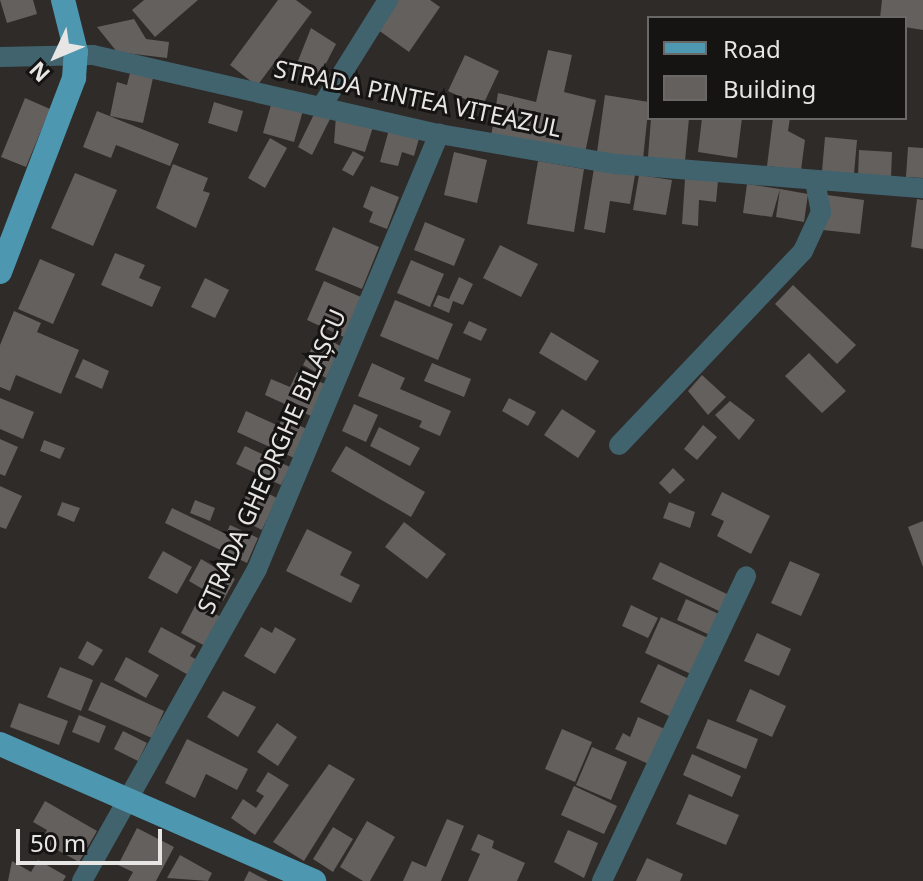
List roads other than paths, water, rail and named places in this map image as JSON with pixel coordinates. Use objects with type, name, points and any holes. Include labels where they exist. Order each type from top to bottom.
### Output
[{"type":"main road","points":[[0,272],[67,104],[76,52],[63,0]]},
{"type":"main road","points":[[0,744],[314,881]]},
{"type":"street","points":[[323,104],[388,0]]},
{"type":"street","name":"STRADA PINTEA VITEAZUL","points":[[0,57],[76,52],[323,104],[439,134],[615,164],[923,188]]},
{"type":"street","name":"STRADA GHEORGHE BILAȘCU","points":[[82,881],[257,569],[439,134]]},
{"type":"street","points":[[619,445],[803,251],[821,212],[815,181]]},
{"type":"street","points":[[602,881],[746,576]]}]
